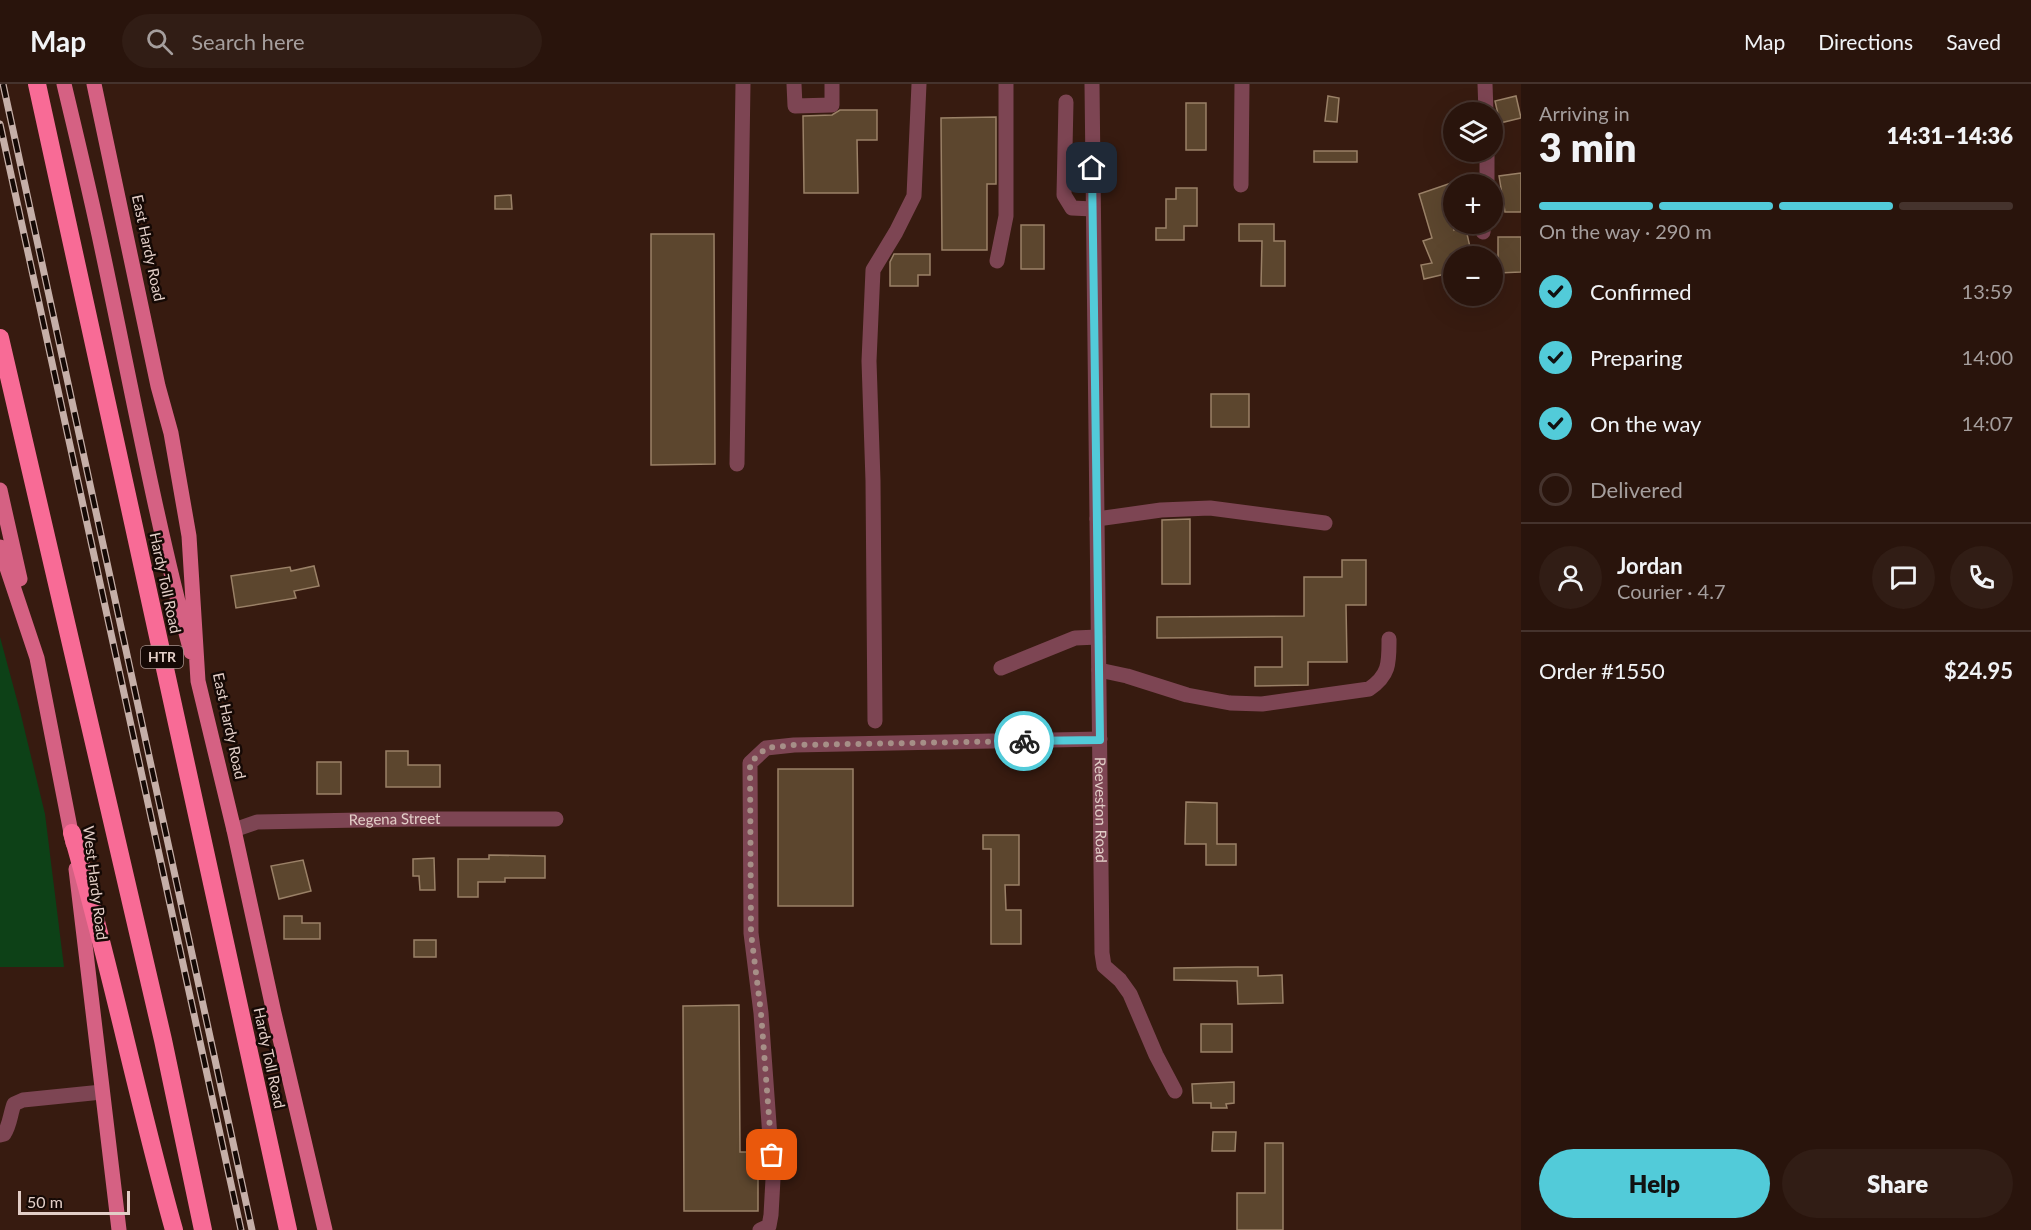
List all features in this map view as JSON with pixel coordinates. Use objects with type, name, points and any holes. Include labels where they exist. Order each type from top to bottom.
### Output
[{"type":"highway","name":"Hardy Toll Road","points":[[37,84],[288,1230]]},
{"type":"highway","points":[[0,338],[163,1040],[203,1230]]},
{"type":"highway","points":[[72,833],[93,907],[147,1134],[174,1230]]},
{"type":"main road","points":[[64,84],[99,234],[175,595],[198,681]]},
{"type":"main road","name":"East Hardy Road","points":[[94,84],[158,386],[171,433],[189,536],[198,681],[325,1230]]},
{"type":"main road","points":[[0,490],[37,658]]},
{"type":"main road","name":"West Hardy Road","points":[[0,547],[37,658],[72,833],[118,1230]]},
{"type":"street","points":[[737,464],[743,84]]},
{"type":"street","points":[[794,84],[795,106],[832,105],[832,84]]},
{"type":"street","points":[[875,721],[873,481],[869,361],[873,270],[914,196],[919,84]]},
{"type":"street","points":[[997,261],[1006,216],[1006,84]]},
{"type":"street","name":"Reeveston Road","points":[[1092,84],[1104,966],[1120,980],[1130,994],[1156,1055],[1175,1091]]},
{"type":"street","points":[[1240,185],[1242,84]]},
{"type":"street","points":[[1485,84],[1486,102]]},
{"type":"street","points":[[1066,102],[1064,195],[1072,207],[1093,210]]},
{"type":"street","points":[[1097,519],[1161,510],[1210,508],[1325,523]]},
{"type":"street","points":[[1001,668],[1075,638],[1098,637]]},
{"type":"street","points":[[1099,670],[1127,676],[1186,695],[1230,703],[1262,704],[1369,689],[1386,673],[1389,663],[1389,639]]},
{"type":"street","points":[[760,1230],[769,1226],[773,1179],[761,1013],[751,933],[750,763],[766,748],[794,745],[1100,740]]},
{"type":"street","name":"Regena Street","points":[[234,830],[257,822],[556,819]]},
{"type":"street","points":[[0,1135],[4,1134],[9,1126],[14,1104],[23,1100],[102,1092]]},
{"type":"green space","points":[[0,637],[45,814],[64,967],[0,967]]},
{"type":"building","points":[[1328,96],[1339,98],[1337,122],[1325,121]]},
{"type":"building","points":[[1516,96],[1521,118],[1503,122],[1503,102],[1495,101]]},
{"type":"building","points":[[1186,103],[1206,103],[1206,150],[1186,150]]},
{"type":"building","points":[[840,110],[877,110],[877,140],[857,140],[858,193],[804,193],[803,116],[832,115]]},
{"type":"building","points":[[996,117],[996,184],[987,184],[987,250],[942,250],[941,118]]},
{"type":"building","points":[[1314,151],[1357,151],[1357,162],[1314,162]]},
{"type":"building","points":[[1521,173],[1521,212],[1505,212],[1503,175]]},
{"type":"building","points":[[1443,186],[1443,234],[1467,234],[1470,246],[1443,246],[1443,275],[1424,279],[1421,265],[1432,263],[1423,241],[1432,238],[1419,194]]},
{"type":"building","points":[[1176,188],[1197,188],[1197,226],[1184,226],[1184,240],[1156,240],[1156,228],[1166,228],[1166,199],[1176,199]]},
{"type":"building","points":[[511,195],[512,209],[495,209],[495,196]]},
{"type":"building","points":[[1239,224],[1274,224],[1274,241],[1285,241],[1285,286],[1261,286],[1262,241],[1239,241]]},
{"type":"building","points":[[1021,225],[1044,225],[1044,269],[1021,269]]},
{"type":"building","points":[[651,234],[714,234],[715,464],[651,465]]},
{"type":"building","points":[[1498,237],[1521,237],[1521,272],[1503,273],[1503,246],[1498,246]]},
{"type":"building","points":[[894,254],[930,254],[930,275],[918,275],[918,286],[890,286],[890,262]]},
{"type":"building","points":[[1211,394],[1249,394],[1249,427],[1211,427]]},
{"type":"building","points":[[1190,519],[1190,584],[1162,584],[1162,520]]},
{"type":"building","points":[[1342,560],[1366,560],[1366,605],[1346,605],[1347,662],[1308,662],[1308,685],[1255,686],[1255,667],[1282,667],[1282,637],[1157,638],[1157,617],[1304,616],[1304,577],[1342,577]]},
{"type":"building","points":[[314,566],[319,586],[294,591],[296,598],[236,608],[231,576],[290,567],[291,571]]},
{"type":"building","points":[[386,751],[408,751],[408,765],[440,765],[440,787],[386,787]]},
{"type":"building","points":[[317,762],[341,762],[341,794],[317,794]]},
{"type":"building","points":[[778,769],[853,769],[853,906],[778,906]]},
{"type":"building","points":[[1186,802],[1217,803],[1217,844],[1236,844],[1236,865],[1206,865],[1206,844],[1185,844]]},
{"type":"building","points":[[983,835],[1019,835],[1019,885],[1005,885],[1006,910],[1021,910],[1021,944],[991,944],[991,849],[983,849]]},
{"type":"building","points":[[489,855],[545,856],[545,878],[505,878],[505,882],[478,882],[478,897],[458,897],[458,859],[489,859]]},
{"type":"building","points":[[434,858],[435,890],[420,890],[419,876],[413,876],[413,859]]},
{"type":"building","points":[[303,860],[311,891],[279,899],[271,866]]},
{"type":"building","points":[[284,916],[302,916],[302,923],[320,923],[320,939],[284,939]]},
{"type":"building","points":[[414,940],[436,940],[436,957],[414,957]]},
{"type":"building","points":[[1258,967],[1258,976],[1282,975],[1283,1003],[1238,1004],[1237,981],[1174,980],[1174,968]]},
{"type":"building","points":[[739,1005],[740,1152],[758,1152],[758,1211],[684,1211],[683,1006]]},
{"type":"building","points":[[1201,1024],[1232,1024],[1232,1052],[1201,1052]]},
{"type":"building","points":[[1234,1082],[1234,1103],[1226,1104],[1227,1108],[1211,1108],[1211,1103],[1193,1103],[1192,1084]]},
{"type":"building","points":[[1213,1132],[1236,1132],[1235,1151],[1212,1151]]},
{"type":"building","points":[[1265,1143],[1283,1143],[1283,1230],[1237,1230],[1237,1193],[1265,1193]]},
{"type":"railway","points":[[3,84],[252,1230]]},
{"type":"railway","points":[[0,124],[241,1230]]},
{"type":"way so far","points":[[772,1155],[761,1013],[751,933],[750,763],[766,748],[794,745],[1024,741]]},
{"type":"route","points":[[1024,741],[1100,740],[1092,168]]}]
